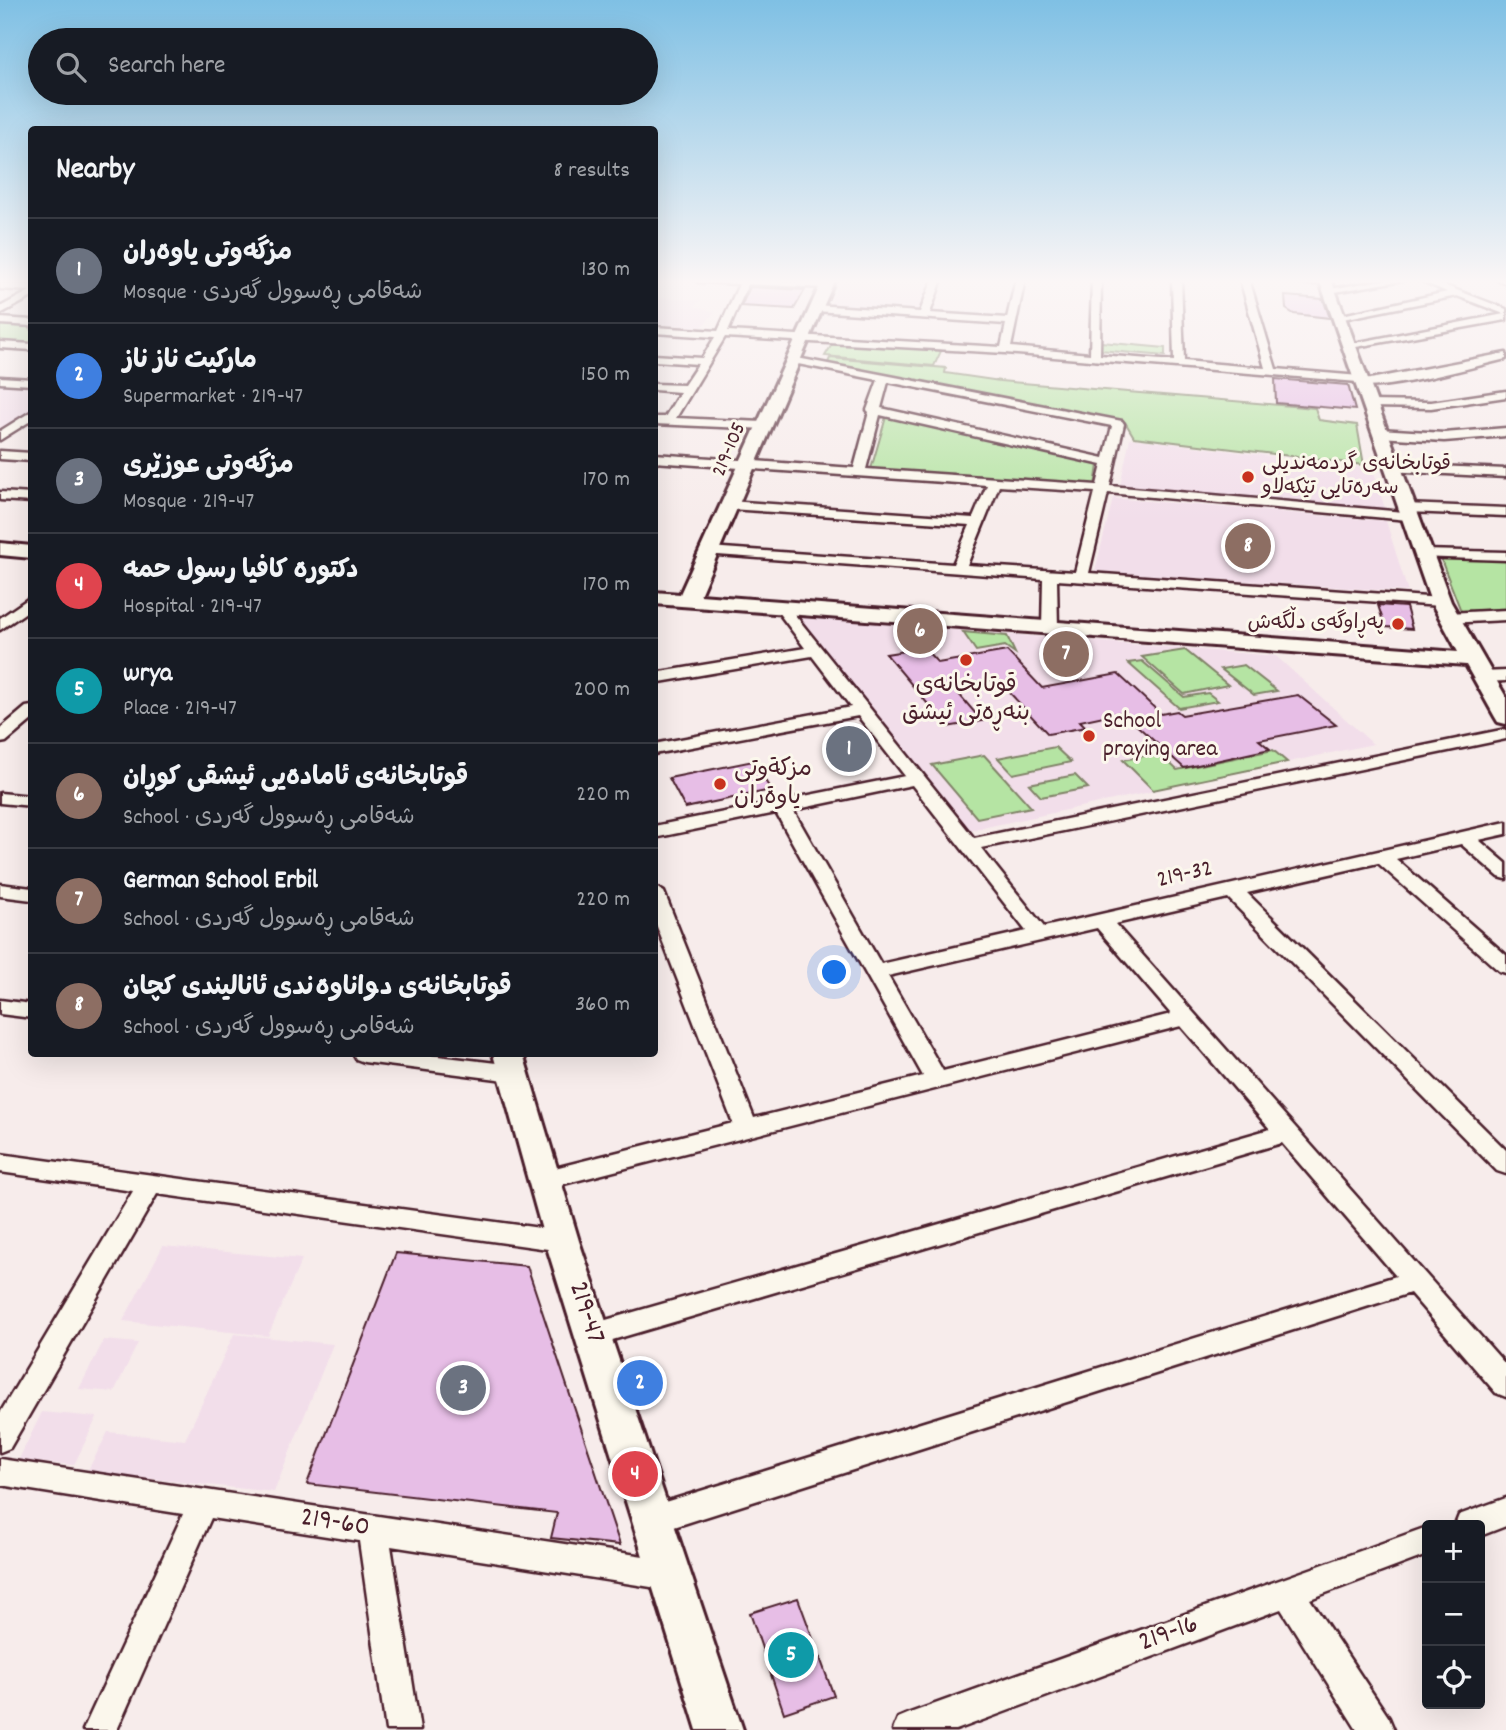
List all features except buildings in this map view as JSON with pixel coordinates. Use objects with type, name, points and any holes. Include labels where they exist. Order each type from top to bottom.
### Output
[{"type":"street","points":[[668,421],[705,361],[683,360]]},
{"type":"street","points":[[792,360],[1118,424],[1081,577]]},
{"type":"street","name":"219-105","points":[[687,601],[792,360]]},
{"type":"street","points":[[1128,360],[1271,371],[1361,382],[1384,382],[1488,360]]},
{"type":"street","points":[[1179,360],[1179,364]]},
{"type":"street","points":[[1268,360],[1271,371]]},
{"type":"street","points":[[1353,360],[1406,512],[1445,610],[1506,717]]},
{"type":"street","points":[[859,472],[873,410],[884,377]]},
{"type":"street","points":[[0,380],[28,382]]},
{"type":"street","points":[[658,387],[688,389]]},
{"type":"street","points":[[1369,404],[1431,405],[1503,397]]},
{"type":"street","points":[[873,410],[1110,463]]},
{"type":"street","points":[[0,435],[28,417]]},
{"type":"street","points":[[658,420],[763,426]]},
{"type":"street","points":[[1379,433],[1444,437],[1506,432]]},
{"type":"street","points":[[0,455],[28,457]]},
{"type":"street","points":[[658,458],[1406,512],[1506,512]]},
{"type":"street","points":[[1391,468],[1506,472]]},
{"type":"street","points":[[958,569],[995,481]]},
{"type":"street","points":[[0,496],[28,498]]},
{"type":"street","points":[[729,505],[978,522]]},
{"type":"street","points":[[0,549],[28,552]]},
{"type":"street","points":[[709,551],[1081,577],[1506,615]]},
{"type":"street","points":[[1422,554],[1506,556]]},
{"type":"street","points":[[1050,575],[1050,628]]},
{"type":"street","points":[[658,598],[1050,628],[1477,668],[1506,676]]},
{"type":"street","points":[[0,625],[28,603]]},
{"type":"street","points":[[782,608],[1040,935]]},
{"type":"street","points":[[658,677],[815,651]]},
{"type":"street","points":[[658,748],[862,710]]},
{"type":"street","points":[[0,738],[28,714]]},
{"type":"street","points":[[969,845],[1506,734]]},
{"type":"street","points":[[658,831],[917,779]]},
{"type":"street","points":[[0,798],[28,801]]},
{"type":"street","points":[[782,807],[937,1081]]},
{"type":"street","name":"219-32","points":[[876,972],[1506,828]]},
{"type":"street","points":[[1466,838],[1506,873]]},
{"type":"street","points":[[1382,857],[1506,966]]},
{"type":"street","points":[[0,890],[28,894]]},
{"type":"street","points":[[1233,891],[1506,1165]]},
{"type":"street","points":[[658,902],[747,1129]]},
{"type":"street","points":[[1102,921],[1506,1385]]},
{"type":"street","points":[[0,1007],[28,1010]]},
{"type":"street","points":[[544,1180],[1186,1017]]},
{"type":"street","points":[[413,1057],[510,1063]]},
{"type":"street","name":"219-47","points":[[510,1063],[562,1241],[720,1730]]},
{"type":"street","points":[[592,1335],[1287,1133]]},
{"type":"street","points":[[0,1163],[562,1241]]},
{"type":"street","points":[[0,1439],[150,1184]]},
{"type":"street","points":[[652,1520],[1415,1281]]},
{"type":"street","name":"219-60","points":[[0,1472],[670,1575]]},
{"type":"street","points":[[100,1730],[203,1503]]},
{"type":"street","points":[[373,1530],[403,1730]]},
{"type":"street","name":"219-16","points":[[910,1730],[1422,1543]]},
{"type":"street","points":[[1288,1592],[1377,1730]]},
{"type":"shaded area","points":[[0,384],[28,385],[28,413],[0,431]]},
{"type":"shaded area","name":"قوتابخانەی گردمەندیلی سەرەتایی تێكەلاو","points":[[1130,438],[1373,469],[1385,509],[1120,485]]},
{"type":"shaded area","points":[[1113,498],[1386,521],[1408,592],[1095,571]]},
{"type":"shaded area","points":[[795,617],[1276,656],[1373,744],[968,831]]},
{"type":"shaded area","points":[[163,1246],[302,1259],[268,1336],[123,1321]]},
{"type":"shaded area","points":[[234,1334],[333,1344],[274,1492],[87,1472],[108,1432],[185,1440]]},
{"type":"shaded area","points":[[104,1340],[138,1343],[114,1392],[79,1389]]},
{"type":"shaded area","points":[[42,1412],[97,1417],[74,1465],[18,1461]]},
{"type":"green space","points":[[829,360],[850,360],[946,368],[945,373],[1000,381],[1315,408],[1319,420],[1357,425],[1364,465],[1134,437],[1125,422],[827,365]]},
{"type":"green space","points":[[866,360],[937,360],[934,366]]},
{"type":"green space","points":[[886,417],[1098,465],[1095,486],[871,469]]},
{"type":"green space","points":[[1440,557],[1506,558],[1506,609],[1461,611]]},
{"type":"green space","points":[[963,632],[1007,636],[1015,653],[1005,646],[976,651]]},
{"type":"green space","points":[[1185,650],[1228,685],[1184,694],[1142,657]]},
{"type":"green space","points":[[1142,661],[1184,697],[1208,693],[1218,701],[1179,708],[1128,663]]},
{"type":"green space","points":[[1244,665],[1277,691],[1254,695],[1221,669]]},
{"type":"green space","points":[[1055,747],[1071,762],[1013,774],[998,758]]},
{"type":"green space","points":[[1273,750],[1287,762],[1153,790],[1123,760],[1159,753],[1177,770]]},
{"type":"green space","points":[[984,755],[1031,807],[977,818],[932,765]]},
{"type":"green space","points":[[1075,775],[1088,788],[1041,797],[1029,784]]},
{"type":"place","name":"قوتابخانەی گردمەندیلی سەرەتایی تێكەلاو","points":[[1248,477]]},
{"type":"place","name":"قوتابخانەی دواناوەندی ئانالیندی كچان","points":[[1248,546]]},
{"type":"place","name":"پەڕاوگەی دڵگەش","points":[[1398,624]]},
{"type":"place","name":"قوتابخانەی ئامادەیی ئیشقی کوڕان","points":[[920,631]]},
{"type":"place","name":"German School Erbil","points":[[1066,654]]},
{"type":"place","name":"قوتابخانەی بنەڕەتی ئیشق","points":[[966,660]]},
{"type":"place","name":"School praying area","points":[[1089,736]]},
{"type":"place","name":"مزگەوتی یاوەران","points":[[849,749]]},
{"type":"place","name":"مزكةوتى ياوةران","points":[[720,784]]},
{"type":"place","name":"ماركيت ناز ناز","points":[[640,1383]]},
{"type":"place","name":"مزگەوتی عوزێری","points":[[463,1388]]},
{"type":"place","name":"دکتورە کافیا رسول حمە","points":[[635,1474]]},
{"type":"place","name":"wrya","points":[[791,1655]]}]
